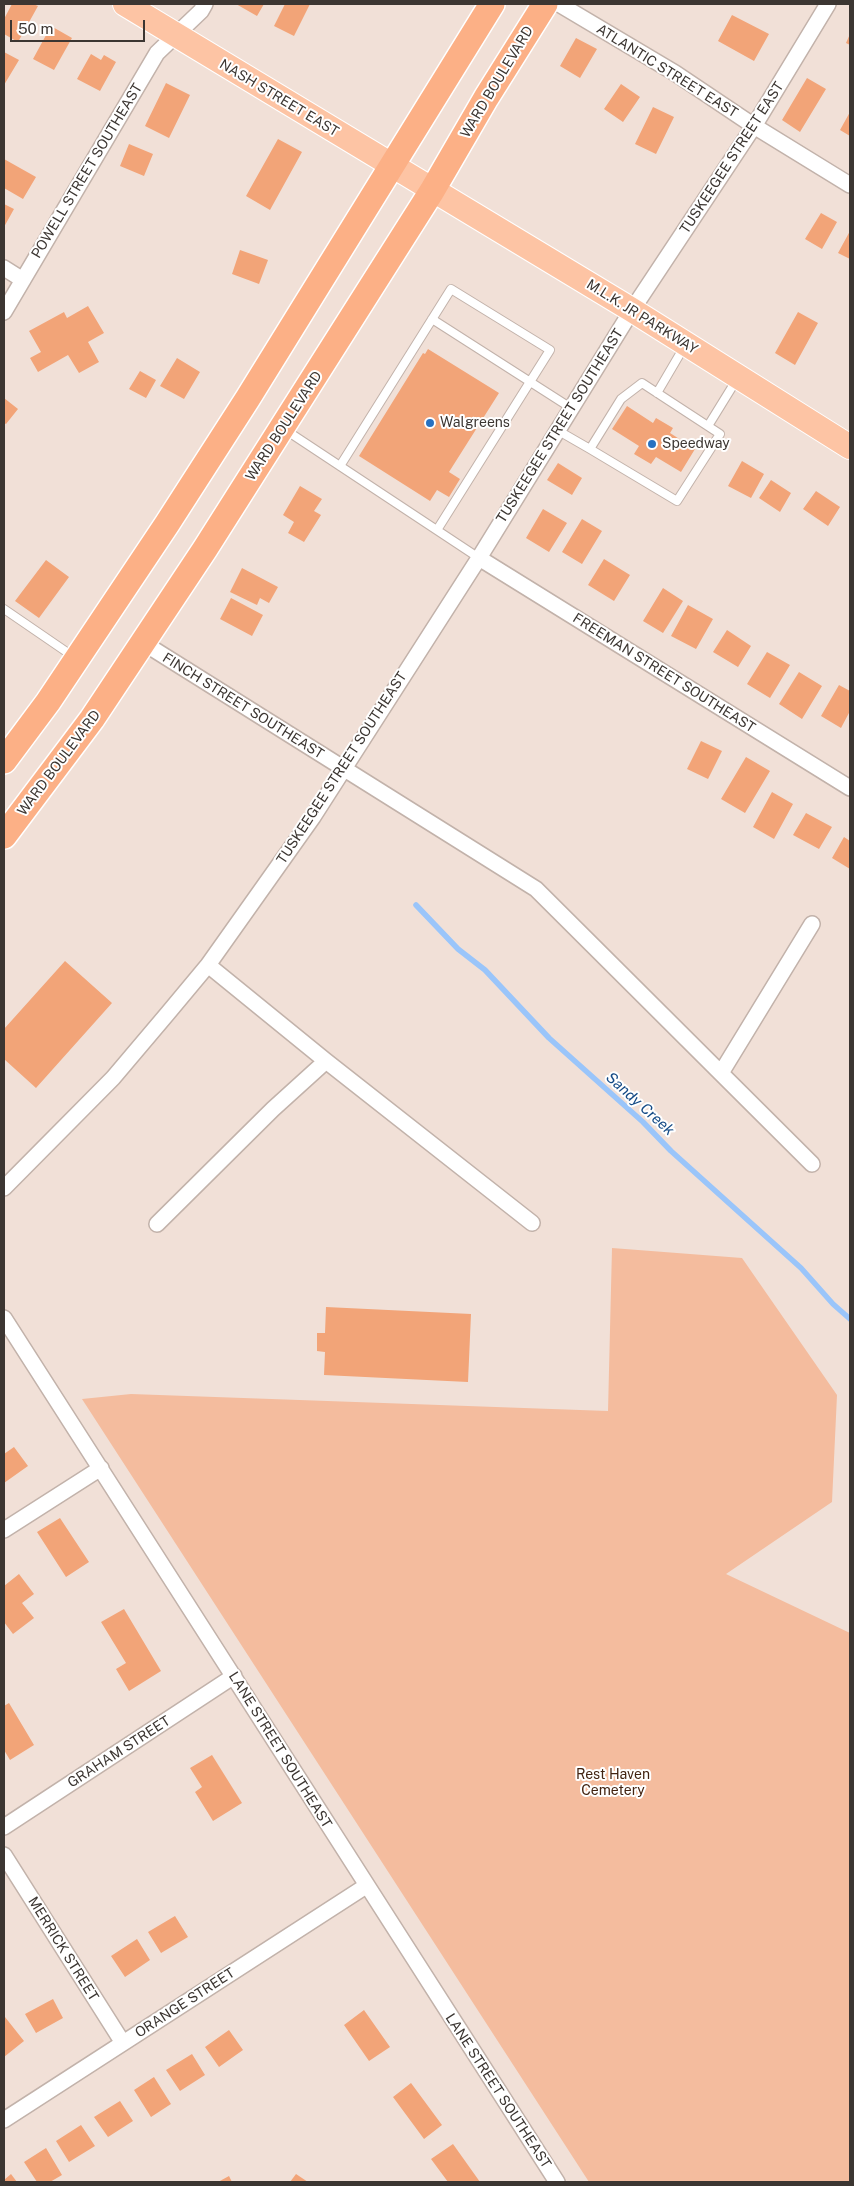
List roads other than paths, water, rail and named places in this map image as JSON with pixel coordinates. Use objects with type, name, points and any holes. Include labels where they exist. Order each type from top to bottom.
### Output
[{"type":"highway","points":[[4,761],[77,659],[248,398],[492,4]]},
{"type":"highway","name":"WARD BOULEVARD","points":[[4,836],[92,719],[283,428],[432,191],[486,98],[545,4]]},
{"type":"main road","name":"NASH STREET EAST","points":[[125,4],[432,191]]},
{"type":"main road","name":"M.L.K. JR PARKWAY","points":[[432,191],[632,310],[850,446]]},
{"type":"street","name":"POWELL STREET SOUTHEAST","points":[[4,312],[157,53],[201,11],[205,4]]},
{"type":"street","name":"ATLANTIC STREET EAST","points":[[559,4],[675,73],[754,126],[850,186]]},
{"type":"street","name":"TUSKEEGEE STREET EAST","points":[[632,310],[754,126],[828,4]]},
{"type":"street","points":[[4,268],[23,280]]},
{"type":"street","name":"TUSKEEGEE STREET SOUTHEAST","points":[[4,1188],[113,1078],[208,965],[344,770],[411,661],[479,558],[632,310]]},
{"type":"street","name":"FREEMAN STREET SOUTHEAST","points":[[479,558],[850,788]]},
{"type":"street","name":"FINCH STREET SOUTHEAST","points":[[142,642],[536,889],[812,1164]]},
{"type":"street","points":[[722,1073],[812,924]]},
{"type":"street","points":[[208,965],[326,1061],[532,1223]]},
{"type":"street","points":[[157,1224],[274,1109],[326,1061]]},
{"type":"street","name":"LANE STREET SOUTHEAST","points":[[4,1318],[556,2182]]},
{"type":"street","points":[[4,1530],[101,1468]]},
{"type":"street","name":"GRAHAM STREET","points":[[4,1827],[234,1676]]},
{"type":"street","name":"MERRICK STREET","points":[[4,1855],[123,2043]]},
{"type":"street","name":"ORANGE STREET","points":[[4,2120],[366,1886]]},
{"type":"lane","points":[[340,466],[451,289],[550,350],[437,530]]},
{"type":"lane","points":[[432,319],[571,408]]},
{"type":"lane","points":[[656,392],[686,344]]},
{"type":"lane","points":[[708,426],[738,377]]},
{"type":"lane","points":[[557,430],[677,501],[720,434],[642,383],[621,399],[590,449]]},
{"type":"lane","points":[[283,428],[479,558]]},
{"type":"lane","points":[[4,609],[77,659]]},
{"type":"waterway","name":"Sandy Creek","points":[[416,905],[458,949],[485,970],[549,1038],[801,1268],[833,1304],[850,1319]]},
{"type":"place","name":"Walgreens","points":[[430,423]]},
{"type":"place","name":"Speedway","points":[[652,444]]},
{"type":"park label","name":"Rest Haven Cemetery","points":[[613,1784]]}]
